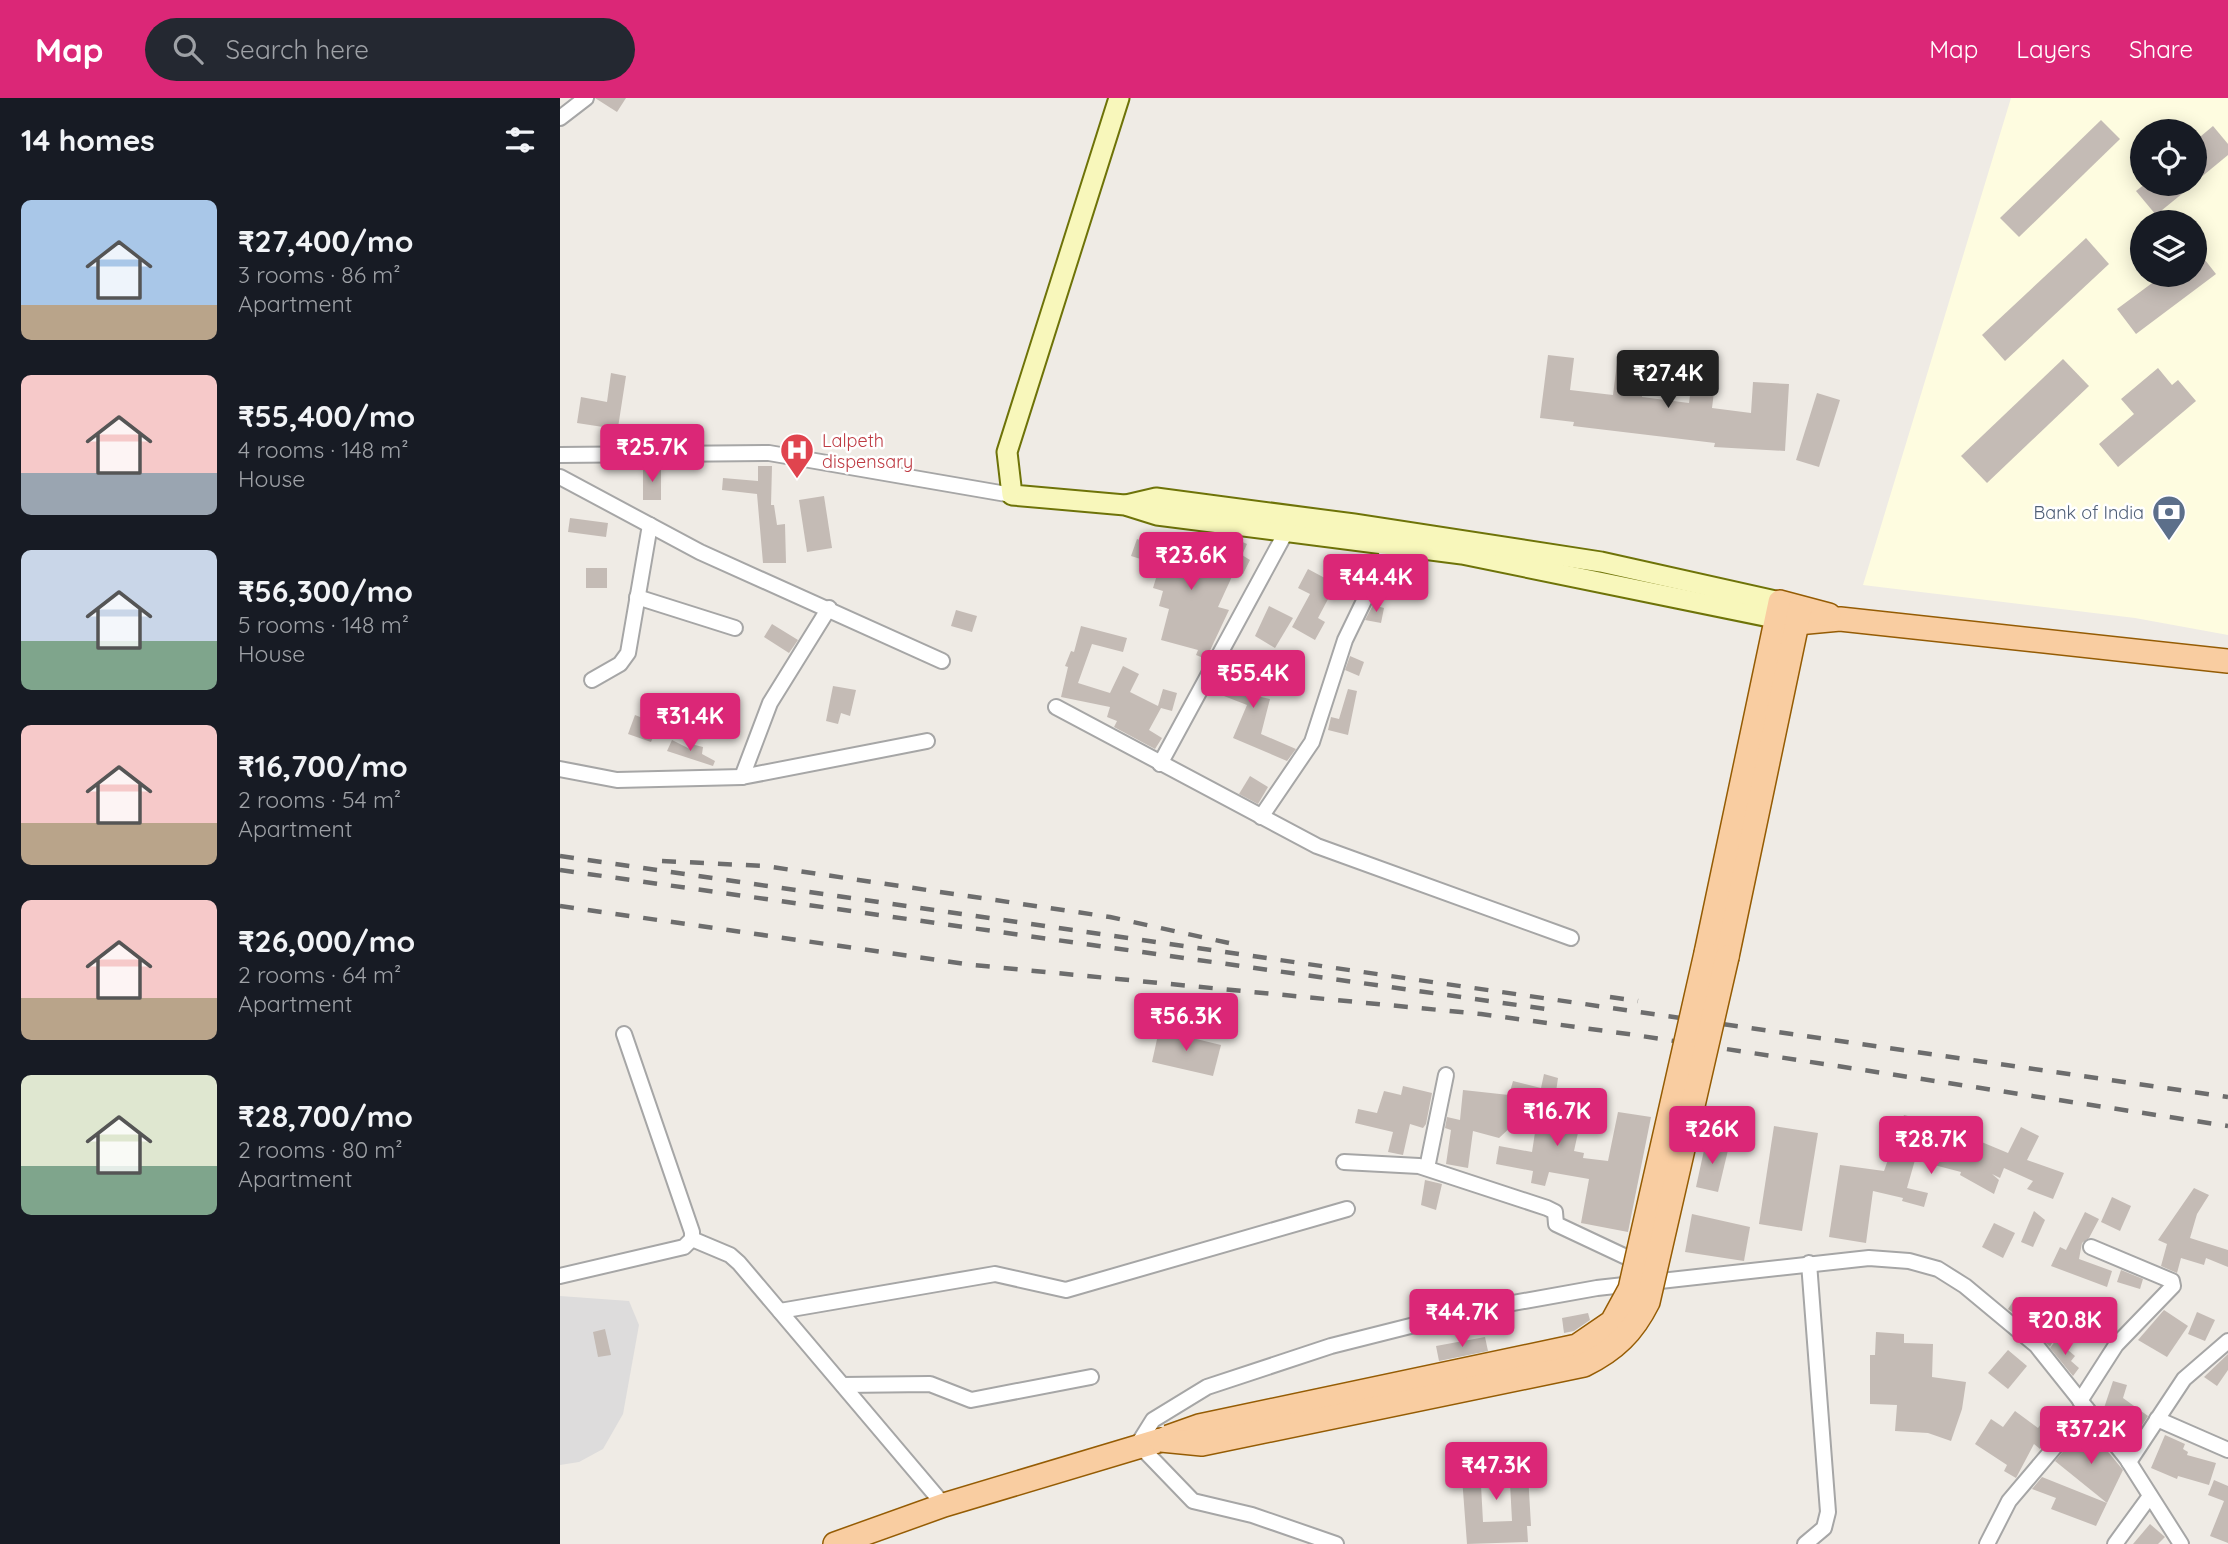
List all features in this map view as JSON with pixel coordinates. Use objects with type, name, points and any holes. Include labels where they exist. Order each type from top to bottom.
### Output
[{"type":"main road","points":[[835,1544],[944,1505],[1138,1444],[1161,1440],[1199,1426],[1577,1346],[1612,1322],[1630,1289],[1716,955],[1789,612],[2228,661]]},
{"type":"street","points":[[560,118],[586,98]]},
{"type":"street","points":[[1012,495],[1007,452],[1119,98]]},
{"type":"street","points":[[560,455],[769,453],[1012,495],[1125,505],[1157,515],[1462,554],[1789,612]]},
{"type":"street","points":[[560,477],[700,552],[942,661]]},
{"type":"street","points":[[1125,505],[1156,498],[1354,524],[1601,562],[1789,612]]},
{"type":"street","points":[[592,680],[625,659],[650,525]]},
{"type":"street","points":[[1160,764],[1286,532]]},
{"type":"street","points":[[1261,817],[1312,742],[1345,640],[1391,545]]},
{"type":"street","points":[[637,597],[735,628]]},
{"type":"street","points":[[742,777],[770,703],[829,608]]},
{"type":"street","points":[[1055,707],[1327,850],[1571,938]]},
{"type":"street","points":[[560,769],[617,780],[742,777],[927,741]]},
{"type":"street","points":[[624,1034],[692,1238],[736,1259],[944,1505]]},
{"type":"street","points":[[1427,1168],[1446,1075]]},
{"type":"street","points":[[1344,1161],[1427,1168],[1555,1212],[1556,1224],[1677,1280]]},
{"type":"street","points":[[780,1311],[995,1274],[1066,1290],[1347,1209]]},
{"type":"street","points":[[560,1276],[684,1247],[692,1238]]},
{"type":"street","points":[[1987,1544],[2009,1501],[2083,1405],[2116,1345],[2173,1286],[2172,1281],[2091,1247]]},
{"type":"street","points":[[1336,1544],[1252,1515],[1193,1501],[1138,1444],[1153,1420],[1208,1387],[1331,1346],[1475,1310],[1597,1288],[1869,1258],[1909,1261],[1938,1269],[1965,1286],[2036,1345],[2129,1462],[2181,1544]]},
{"type":"street","points":[[1805,1544],[1824,1538],[1828,1512],[1809,1263]]},
{"type":"street","points":[[2129,1462],[2189,1374],[2228,1341]]},
{"type":"street","points":[[843,1385],[930,1384],[960,1396],[982,1399],[1091,1377]]},
{"type":"street","points":[[2157,1419],[2228,1450]]},
{"type":"street","points":[[2115,1544],[2150,1496]]},
{"type":"shaded area","points":[[2011,98],[2228,98],[2228,635],[2135,618],[1863,585]]},
{"type":"shaded area","points":[[560,1296],[629,1301],[639,1325],[623,1414],[603,1449],[579,1462],[560,1465]]},
{"type":"building","points":[[595,98],[626,98],[617,112]]},
{"type":"building","points":[[2101,120],[2120,139],[2019,237],[2000,218]]},
{"type":"building","points":[[2213,126],[2228,144],[2228,155],[2207,172],[2207,131]]},
{"type":"building","points":[[2140,196],[2179,196],[2162,210],[2152,210]]},
{"type":"building","points":[[2086,238],[2109,264],[2005,361],[1982,335]]},
{"type":"building","points":[[2207,263],[2216,274],[2207,281]]},
{"type":"building","points":[[2147,287],[2199,287],[2136,334],[2117,309]]},
{"type":"building","points":[[1548,355],[1574,358],[1570,390],[1613,395],[1617,363],[1646,366],[1642,397],[1689,403],[1693,373],[1716,376],[1712,408],[1751,413],[1753,382],[1789,384],[1785,451],[1714,447],[1715,443],[1573,426],[1574,422],[1540,418]]},
{"type":"building","points":[[2063,359],[2089,386],[1987,483],[1961,456]]},
{"type":"building","points":[[2158,368],[2172,385],[2178,380],[2196,401],[2118,467],[2099,444],[2134,414],[2121,399]]},
{"type":"building","points":[[611,373],[626,376],[617,434],[602,432],[603,427],[577,423],[581,397],[607,402]]},
{"type":"building","points":[[1817,393],[1840,400],[1819,467],[1796,460]]},
{"type":"building","points":[[758,466],[772,466],[771,505],[774,505],[777,525],[785,524],[786,563],[763,563],[757,494],[722,490],[723,478],[758,481]]},
{"type":"building","points":[[643,468],[661,468],[661,500],[643,500]]},
{"type":"building","points":[[824,496],[832,548],[807,552],[799,500]]},
{"type":"building","points":[[570,518],[608,523],[606,537],[568,532]]},
{"type":"building","points":[[1137,539],[1167,549],[1169,540],[1188,545],[1186,554],[1196,556],[1195,560],[1221,572],[1238,540],[1247,544],[1242,555],[1250,560],[1243,574],[1235,570],[1218,607],[1229,610],[1206,659],[1196,655],[1198,650],[1161,640],[1169,609],[1159,606],[1163,591],[1153,588],[1160,565],[1131,556]]},
{"type":"building","points":[[586,568],[607,568],[607,588],[586,588]]},
{"type":"building","points":[[1308,569],[1336,584],[1318,618],[1325,622],[1315,640],[1292,627],[1310,594],[1298,588]]},
{"type":"building","points":[[1373,605],[1384,608],[1381,623],[1365,620]]},
{"type":"building","points":[[1269,606],[1293,618],[1275,648],[1255,636]]},
{"type":"building","points":[[956,610],[977,616],[972,632],[951,626]]},
{"type":"building","points":[[772,624],[798,640],[789,653],[764,637]]},
{"type":"building","points":[[1081,626],[1127,638],[1123,652],[1092,644],[1078,683],[1110,693],[1123,666],[1139,674],[1130,692],[1158,706],[1163,689],[1177,693],[1172,711],[1161,708],[1149,730],[1162,738],[1155,749],[1114,727],[1117,721],[1107,717],[1110,707],[1061,697],[1068,667],[1065,666],[1071,651],[1074,652]]},
{"type":"building","points":[[1231,653],[1257,667],[1252,695],[1270,699],[1261,734],[1296,749],[1287,761],[1233,738],[1247,705],[1224,696],[1237,670],[1225,664]]},
{"type":"building","points":[[1350,656],[1364,662],[1359,676],[1345,670]]},
{"type":"building","points":[[833,686],[856,690],[850,716],[841,713],[838,724],[826,721]]},
{"type":"building","points":[[1348,689],[1357,691],[1348,735],[1328,730],[1331,717],[1339,719]]},
{"type":"building","points":[[635,715],[658,724],[651,742],[628,734]]},
{"type":"building","points":[[672,740],[690,749],[691,744],[703,747],[702,754],[715,761],[713,766],[667,751]]},
{"type":"building","points":[[1250,776],[1268,787],[1258,804],[1239,794]]},
{"type":"building","points":[[1159,1030],[1221,1045],[1213,1076],[1152,1062]]},
{"type":"building","points":[[1544,1074],[1558,1078],[1553,1113],[1581,1119],[1574,1151],[1584,1153],[1583,1158],[1608,1161],[1618,1112],[1651,1117],[1628,1232],[1581,1223],[1589,1179],[1549,1172],[1545,1186],[1531,1183],[1533,1171],[1496,1164],[1499,1146],[1532,1152],[1540,1100],[1499,1138],[1473,1131],[1468,1168],[1446,1164],[1451,1130],[1445,1128],[1447,1117],[1460,1120],[1463,1090],[1509,1095],[1513,1081],[1541,1088]]},
{"type":"building","points":[[1403,1086],[1432,1093],[1426,1124],[1423,1128],[1410,1124],[1403,1155],[1388,1152],[1393,1132],[1355,1123],[1358,1109],[1377,1113],[1384,1091],[1401,1095]]},
{"type":"building","points":[[1904,1115],[1919,1119],[1914,1139],[1966,1153],[1972,1138],[2008,1153],[2021,1127],[2039,1136],[2027,1160],[2064,1173],[2053,1199],[2027,1189],[2033,1181],[2004,1168],[2000,1178],[1992,1174],[1999,1180],[1994,1194],[1960,1175],[1961,1172],[1915,1160],[1907,1188],[1928,1193],[1924,1207],[1902,1201],[1903,1198],[1873,1191],[1866,1243],[1829,1237],[1840,1165],[1884,1171]]},
{"type":"building","points":[[1774,1126],[1818,1133],[1802,1231],[1759,1224]]},
{"type":"building","points":[[1706,1141],[1729,1146],[1718,1192],[1696,1187]]},
{"type":"building","points":[[1425,1180],[1442,1184],[1436,1210],[1421,1205]]},
{"type":"building","points":[[2194,1188],[2209,1195],[2197,1214],[2190,1238],[2228,1250],[2228,1267],[2206,1258],[2204,1265],[2181,1258],[2177,1273],[2161,1266],[2167,1244],[2158,1240]]},
{"type":"building","points":[[2112,1197],[2131,1206],[2120,1231],[2101,1222]]},
{"type":"building","points":[[2034,1211],[2045,1220],[2033,1247],[2021,1242]]},
{"type":"building","points":[[2085,1212],[2099,1219],[2089,1238],[2082,1243],[2079,1259],[2112,1271],[2107,1287],[2051,1266],[2060,1247],[2066,1250]]},
{"type":"building","points":[[1692,1214],[1750,1227],[1744,1261],[1685,1252]]},
{"type":"building","points":[[1994,1223],[2015,1233],[2003,1258],[1982,1247]]},
{"type":"building","points":[[2121,1270],[2143,1279],[2140,1289],[2117,1282]]},
{"type":"building","points":[[2016,1297],[2037,1310],[2034,1314],[2060,1326],[2050,1347],[2032,1326],[2008,1309]]},
{"type":"building","points":[[2164,1310],[2188,1326],[2167,1357],[2138,1340]]},
{"type":"building","points":[[2197,1312],[2215,1320],[2205,1341],[2188,1334]]},
{"type":"building","points":[[1588,1313],[1590,1320],[1574,1331],[1564,1333],[1562,1318]]},
{"type":"building","points":[[605,1329],[611,1355],[598,1357],[593,1332]]},
{"type":"building","points":[[1876,1332],[1904,1334],[1904,1343],[1933,1344],[1932,1377],[1966,1382],[1962,1409],[1951,1441],[1928,1433],[1895,1431],[1897,1405],[1870,1404],[1870,1355],[1875,1355]]},
{"type":"building","points":[[1485,1337],[1488,1351],[1439,1361],[1436,1346]]},
{"type":"building","points":[[2056,1340],[2075,1356],[2071,1361],[2079,1368],[2073,1376],[2050,1348]]},
{"type":"building","points":[[2008,1350],[2027,1366],[2008,1389],[1988,1373]]},
{"type":"building","points":[[2228,1354],[2228,1370],[2217,1386],[2204,1377]]},
{"type":"building","points":[[2113,1381],[2127,1385],[2123,1398],[2148,1416],[2131,1442],[2119,1433],[2132,1416],[2104,1408]]},
{"type":"building","points":[[2015,1411],[2038,1428],[2044,1420],[2057,1430],[2040,1449],[2034,1444],[2016,1478],[2004,1471],[2007,1465],[1975,1444],[1991,1419],[2003,1427]]},
{"type":"building","points":[[2080,1432],[2104,1447],[2123,1470],[2107,1503],[2055,1461]]},
{"type":"building","points":[[2165,1435],[2185,1444],[2183,1449],[2188,1452],[2187,1455],[2216,1463],[2209,1485],[2178,1476],[2177,1479],[2151,1468]]},
{"type":"building","points":[[1522,1460],[1523,1474],[1528,1474],[1531,1526],[1527,1526],[1528,1542],[1467,1544],[1461,1464]],"holes":[[[1510,1483],[1512,1521],[1483,1522],[1481,1485]]]},
{"type":"building","points":[[2042,1477],[2107,1503],[2096,1526],[2051,1509],[2056,1498],[2032,1489]]},
{"type":"building","points":[[2214,1480],[2228,1486],[2228,1543],[2210,1536],[2224,1501],[2208,1495]]},
{"type":"building","points":[[2150,1524],[2165,1537],[2158,1544],[2133,1544]]},
{"type":"railway","points":[[560,856],[2228,1097]]},
{"type":"railway","points":[[662,861],[765,866],[1110,917],[1229,943]]},
{"type":"railway","points":[[560,870],[1553,1010]]},
{"type":"railway","points":[[560,906],[973,965],[1481,1014],[2228,1126]]},
{"type":"railway","points":[[1610,997],[1638,1001]]},
{"type":"place","name":"Lalpeth dispensary","points":[[797,480]]},
{"type":"place","name":"Bank of India","points":[[2169,542]]}]
